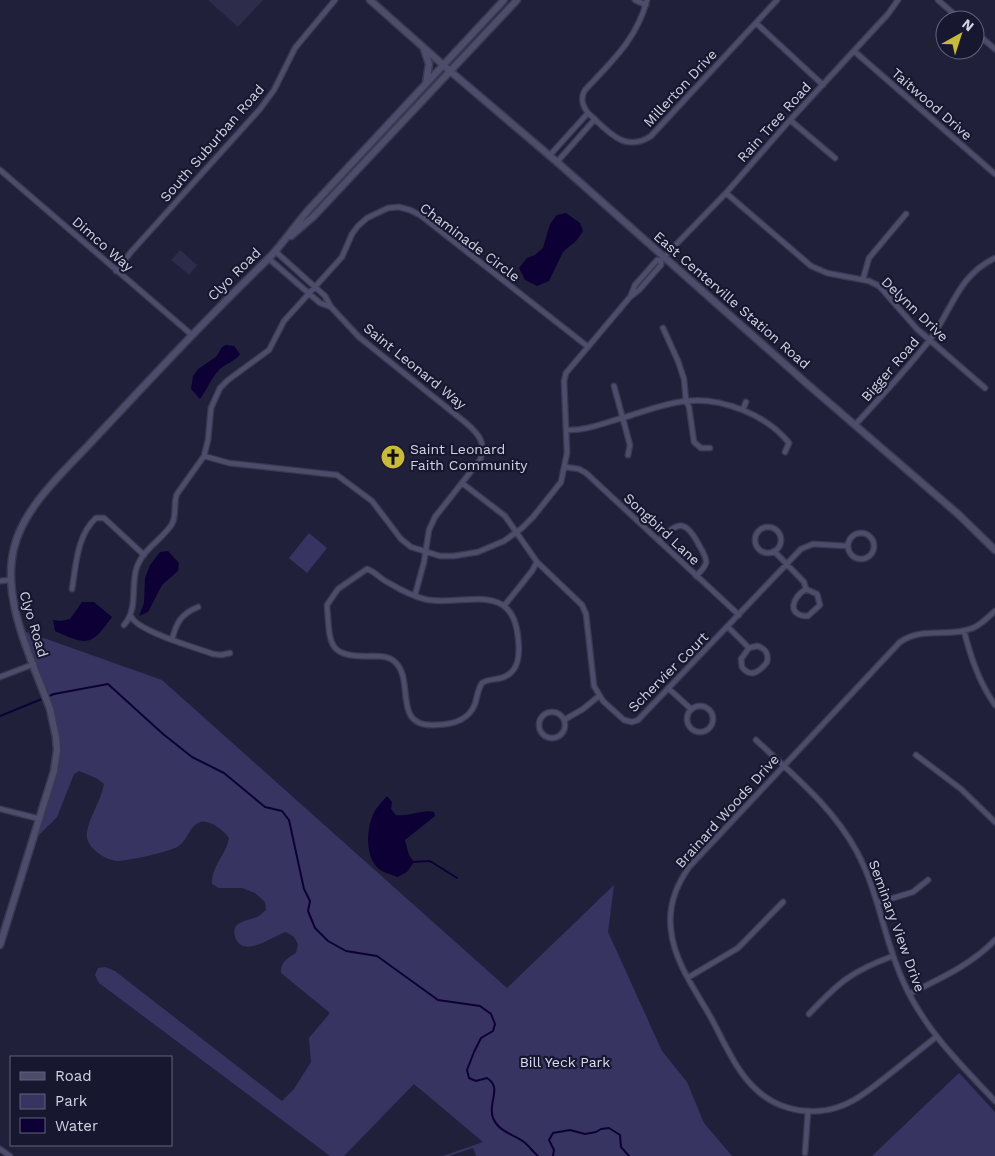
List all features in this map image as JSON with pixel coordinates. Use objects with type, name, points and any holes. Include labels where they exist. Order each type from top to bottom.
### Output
[{"type":"street","name":"South Suburban Road","points":[[116,270],[260,110],[274,90],[295,48],[336,0]]},
{"type":"street","name":"East Centerville Station Road","points":[[370,0],[422,47],[550,155],[662,258],[958,514],[995,550]]},
{"type":"street","name":"Clyo Road","points":[[275,251],[308,210],[504,0]]},
{"type":"street","name":"Clyo Road","points":[[0,945],[40,819],[56,761],[54,725],[16,617],[10,580],[14,546],[20,529],[32,508],[192,335],[244,281],[314,216],[517,0]]},
{"type":"street","points":[[550,155],[588,112],[582,103],[582,94],[626,46],[637,27],[646,3],[636,0]]},
{"type":"street","name":"Millerton Drive","points":[[588,112],[622,141],[634,144],[644,141],[651,136],[777,0]]},
{"type":"street","name":"Rain Tree Road","points":[[424,552],[447,556],[478,552],[504,541],[534,516],[561,482],[565,467],[567,454],[564,381],[570,367],[630,297],[640,290],[661,265],[662,258],[726,193],[790,120],[888,14],[898,0]]},
{"type":"street","points":[[938,0],[950,10]]},
{"type":"street","points":[[756,23],[822,85]]},
{"type":"street","points":[[985,41],[995,50]]},
{"type":"street","points":[[422,47],[429,64],[426,84]]},
{"type":"street","name":"Taitwood Drive","points":[[854,50],[995,174]]},
{"type":"street","points":[[557,162],[596,119]]},
{"type":"street","points":[[790,120],[835,158]]},
{"type":"street","name":"Dimco Way","points":[[0,170],[192,335]]},
{"type":"street","name":"Delynn Drive","points":[[726,193],[811,266],[827,273],[863,279],[879,286],[908,320],[985,388]]},
{"type":"street","name":"Chaminade Circle","points":[[124,625],[131,616],[136,571],[144,555],[171,525],[174,517],[174,499],[204,456],[208,440],[211,408],[220,388],[269,350],[284,322],[342,258],[352,234],[358,226],[378,211],[399,207],[410,210],[426,219],[588,346]]},
{"type":"street","points":[[863,279],[866,264],[872,253],[906,214]]},
{"type":"street","name":"Saint Leonard Way","points":[[275,251],[324,296],[359,337],[476,432],[483,444],[483,454],[462,483]]},
{"type":"street","name":"Saint Leonard Way","points":[[268,258],[320,303],[331,306]]},
{"type":"street","name":"Bigger Road","points":[[856,426],[930,340],[967,279],[983,264],[995,258]]},
{"type":"street","points":[[662,328],[684,378],[686,401],[689,408],[694,442],[701,448],[710,448]]},
{"type":"street","points":[[614,386],[630,445],[628,455]]},
{"type":"street","points":[[566,430],[585,429],[686,401],[714,403],[744,409],[760,418],[790,442],[785,452]]},
{"type":"street","points":[[744,409],[746,402]]},
{"type":"street","points":[[204,456],[229,463],[337,475],[372,501],[401,539],[424,552]]},
{"type":"street","name":"Songbird Lane","points":[[565,467],[586,473],[739,615]]},
{"type":"street","points":[[415,595],[424,562],[424,552],[429,530],[434,517],[462,483],[505,516],[537,562],[578,600],[585,610],[593,680],[599,696],[583,709],[564,720]]},
{"type":"street","points":[[72,589],[81,542],[89,526],[96,518],[104,518],[144,555]]},
{"type":"street","points":[[659,542],[675,527],[684,526],[690,529],[706,559],[705,566],[696,576]]},
{"type":"street","points":[[772,527],[779,532],[780,543],[774,551],[763,553],[755,545],[756,536],[765,528],[772,527]]},
{"type":"street","points":[[864,534],[873,541],[874,549],[870,556],[858,558],[851,554],[848,546],[854,536],[864,534]]},
{"type":"street","name":"Schervier Court","points":[[599,696],[624,720],[636,722],[728,628],[801,549],[809,545],[848,546]]},
{"type":"street","points":[[774,551],[804,582],[806,589],[816,594],[820,605],[808,616],[803,616],[796,612],[793,605],[794,601],[806,589]]},
{"type":"street","points":[[504,606],[537,562]]},
{"type":"street","points":[[367,569],[374,571],[387,583],[415,595],[429,600],[486,599],[504,606],[515,623],[518,637],[518,660],[514,670],[506,676],[482,682],[474,707],[462,720],[450,724],[428,725],[417,722],[407,710],[403,676],[399,666],[394,662],[381,656],[350,657],[342,654],[331,641],[327,605],[338,590],[367,569]]},
{"type":"street","points":[[0,581],[10,580]]},
{"type":"street","points":[[172,640],[180,618],[198,607]]},
{"type":"street","name":"Brainard Woods Drive","points":[[936,1037],[857,1099],[830,1110],[808,1111],[785,1107],[774,1102],[753,1086],[740,1070],[689,978],[675,950],[671,931],[671,909],[680,882],[690,866],[900,642],[921,633],[964,631],[978,625],[995,610]]},
{"type":"street","points":[[131,616],[134,622],[172,640],[214,654],[230,653]]},
{"type":"street","points":[[728,628],[749,648],[760,647],[767,655],[765,664],[754,673],[744,670],[741,664],[742,657],[749,648]]},
{"type":"street","points":[[964,631],[975,669],[995,706]]},
{"type":"street","points":[[0,676],[34,664]]},
{"type":"street","points":[[668,688],[691,709]]},
{"type":"street","points":[[702,706],[712,712],[714,722],[704,732],[697,732],[689,726],[688,716],[691,709],[702,706]]},
{"type":"street","points":[[548,713],[556,713],[564,720],[565,727],[559,736],[552,738],[545,736],[539,723],[542,717],[548,713]]},
{"type":"street","name":"Seminary View Drive","points":[[756,740],[821,802],[844,831],[862,863],[877,903],[893,956],[909,994],[936,1037],[995,1101]]},
{"type":"street","points":[[916,755],[961,789],[995,822]]},
{"type":"street","points":[[0,809],[40,819]]},
{"type":"street","points":[[877,903],[913,892],[928,880]]},
{"type":"street","points":[[689,978],[738,948],[783,902]]},
{"type":"street","points":[[909,994],[959,969],[983,952],[995,940]]},
{"type":"street","points":[[809,1014],[828,993],[847,977],[869,965],[893,956]]},
{"type":"street","points":[[805,1153],[808,1111]]},
{"type":"street","points":[[0,1149],[10,1156]]},
{"type":"shaded area","points":[[208,0],[263,0],[238,27]]},
{"type":"shaded area","points":[[180,250],[197,265],[189,275],[171,260]]},
{"type":"green space","points":[[309,533],[327,548],[307,573],[289,558]]},
{"type":"green space","name":"Bill Yeck Park","points":[[21,630],[162,680],[507,988],[614,885],[608,932],[662,1051],[687,1082],[704,1123],[732,1156],[476,1156],[473,1148],[449,1156],[443,1156],[483,1142],[414,1084],[344,1156],[330,1156],[99,983],[95,975],[98,968],[105,967],[115,971],[282,1101],[294,1089],[311,1062],[309,1038],[330,1013],[281,973],[283,963],[296,953],[298,944],[294,937],[286,932],[252,946],[239,944],[234,932],[236,926],[241,922],[255,918],[266,910],[265,902],[255,893],[242,888],[219,888],[212,884],[214,871],[229,838],[216,826],[208,822],[200,822],[193,827],[180,845],[165,851],[122,861],[106,858],[92,847],[87,837],[88,826],[104,784],[96,778],[79,771],[74,774],[57,817],[33,841],[50,787],[56,737]]},
{"type":"green space","points":[[959,1073],[995,1112],[995,1156],[872,1156]]},
{"type":"water","points":[[566,213],[580,223],[583,231],[577,240],[563,252],[549,281],[537,286],[525,280],[519,268],[527,258],[535,255],[543,248],[550,224],[557,215]]},
{"type":"water","points":[[226,345],[234,346],[240,354],[218,371],[200,399],[191,389],[193,376],[198,369],[216,357],[222,347]]},
{"type":"water","points":[[168,551],[179,563],[178,571],[162,585],[148,612],[139,616],[144,603],[145,578],[150,565],[160,552]]},
{"type":"water","points":[[82,602],[94,602],[112,617],[99,634],[82,641],[55,631],[53,620],[70,619]]},
{"type":"water","points":[[387,796],[392,802],[391,809],[396,815],[430,811],[434,812],[435,816],[405,840],[409,855],[414,862],[407,872],[398,877],[380,870],[375,865],[369,852],[368,836],[371,821],[377,807]]},
{"type":"waterway","points":[[0,716],[54,694],[108,684],[163,734],[192,757],[224,773],[265,807],[282,811],[289,820],[304,889],[310,901],[308,911],[315,928],[328,941],[346,951],[377,956],[438,1000],[480,1006],[491,1014],[495,1024],[493,1031],[481,1038],[467,1070],[469,1078],[476,1081],[487,1078],[492,1082],[494,1086],[492,1112],[496,1123],[503,1130],[524,1142],[538,1156]]},
{"type":"waterway","points":[[411,862],[430,861],[457,878]]},
{"type":"waterway","points":[[553,1156],[554,1150],[549,1140],[553,1133],[570,1130],[585,1134],[609,1128],[620,1135],[621,1147],[629,1156]]},
{"type":"place","name":"Saint Leonard Faith Community","points":[[393,457]]}]
